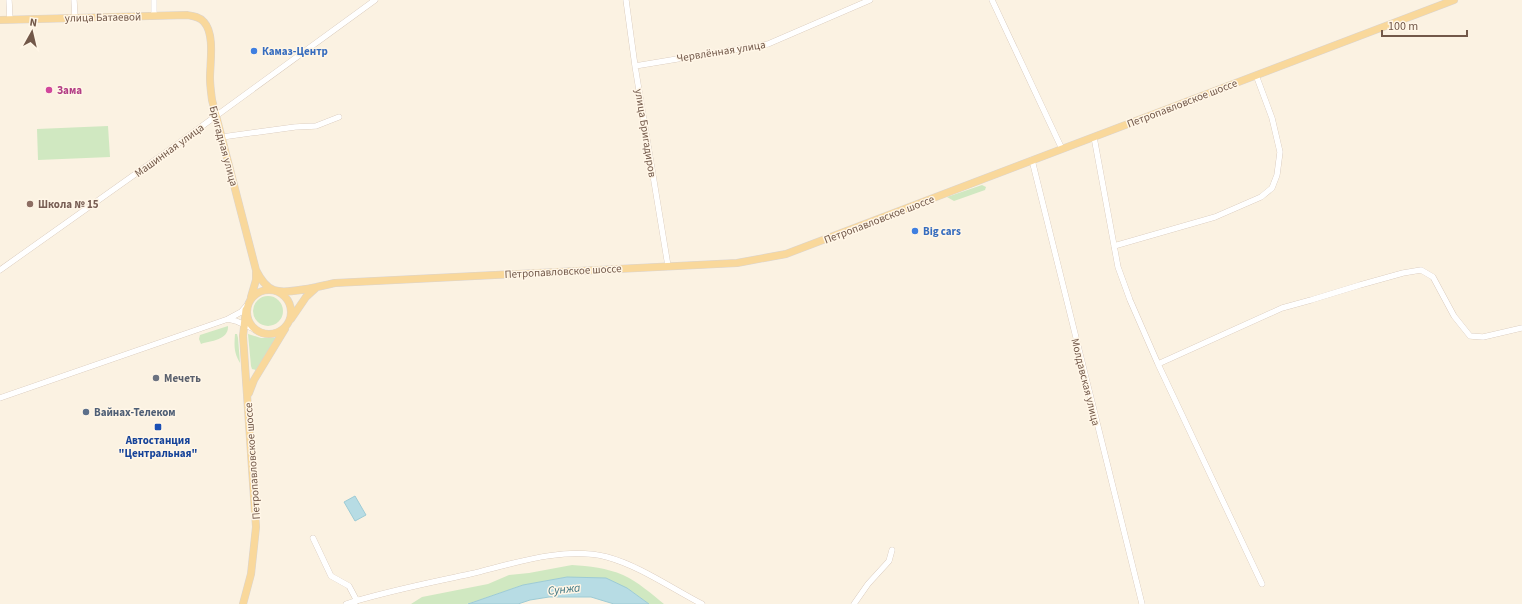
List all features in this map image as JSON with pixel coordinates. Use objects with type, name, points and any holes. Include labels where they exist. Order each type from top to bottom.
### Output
[{"type":"main road","name":"Петропавловское шоссе","points":[[243,604],[251,574],[256,527],[248,397],[254,380],[288,324],[302,303],[317,287],[336,283],[737,263],[786,254],[1444,2],[1454,0]]},
{"type":"main road","name":"улица Батаевой","points":[[0,20],[187,15],[204,21]]},
{"type":"main road","name":"Бригадная улица","points":[[204,21],[209,30],[211,40],[210,80],[212,100],[256,270]]},
{"type":"main road","points":[[256,270],[263,282],[274,291],[287,299],[290,306],[291,314],[288,324],[280,331],[267,335],[254,329],[249,324],[248,304],[254,295],[264,290],[274,291],[287,292],[317,287]]},
{"type":"main road","points":[[248,397],[243,336],[248,304],[254,290],[256,270]]},
{"type":"street","points":[[9,0],[10,20]]},
{"type":"street","points":[[74,0],[74,18]]},
{"type":"street","points":[[154,0],[154,16]]},
{"type":"street","name":"Машинная улица","points":[[0,270],[217,116],[232,103],[376,0]]},
{"type":"street","name":"улица Бригадиров","points":[[626,0],[635,66],[668,266]]},
{"type":"street","name":"Червлённая улица","points":[[635,66],[768,44],[870,0]]},
{"type":"street","points":[[992,0],[1062,149]]},
{"type":"street","points":[[1114,246],[1215,217],[1260,197],[1272,188],[1277,175],[1280,152],[1272,118],[1256,75]]},
{"type":"street","points":[[222,137],[295,127],[316,126],[339,117]]},
{"type":"street","points":[[1094,137],[1118,267],[1130,300],[1158,364],[1262,584]]},
{"type":"street","name":"Молдавская улица","points":[[1032,160],[1142,604]]},
{"type":"street","points":[[1158,364],[1282,308],[1403,272],[1421,270],[1433,277],[1454,316],[1470,336],[1483,337],[1522,328]]},
{"type":"street","points":[[0,398],[228,319],[241,312],[248,304]]},
{"type":"street","points":[[228,319],[254,329]]},
{"type":"street","points":[[313,538],[331,576],[349,586],[357,601]]},
{"type":"street","points":[[854,604],[868,584],[889,561],[892,550]]},
{"type":"street","points":[[346,604],[404,588],[542,556],[578,554],[605,557],[621,562],[702,604]]},
{"type":"green space","points":[[108,126],[110,157],[38,160],[37,129]]},
{"type":"green space","points":[[982,185],[986,187],[985,190],[954,201],[947,197]]},
{"type":"green space","points":[[268,296],[278,301],[283,311],[278,321],[268,326],[258,321],[253,311],[258,301]]},
{"type":"green space","points":[[228,326],[228,331],[223,337],[201,344],[199,339],[200,335]]},
{"type":"green space","points":[[235,334],[237,334],[238,338],[240,363],[235,349]]},
{"type":"green space","points":[[248,334],[261,338],[276,338],[256,370],[252,369],[251,366]]},
{"type":"green space","points":[[572,565],[598,568],[623,575],[650,592],[664,604],[649,604],[627,588],[567,577],[523,585],[467,604],[411,604],[422,597],[488,584],[509,575]]},
{"type":"water","points":[[355,496],[366,515],[355,521],[344,502]]},
{"type":"water","name":"Сунжа","points":[[567,577],[606,578],[627,588],[649,604],[614,604],[591,597],[549,597],[530,600],[518,604],[468,604],[523,585]]},
{"type":"place","name":"Камаз-Центр","points":[[254,51]]},
{"type":"place","name":"Зама","points":[[49,90]]},
{"type":"place","name":"Школа № 15","points":[[30,204]]},
{"type":"place","name":"Big cars","points":[[915,231]]},
{"type":"place","name":"Мечеть","points":[[156,378]]},
{"type":"place","name":"Вайнах-Телеком","points":[[86,412]]},
{"type":"place","name":"Автостанция \"Центральная\"","points":[[158,427]]}]
